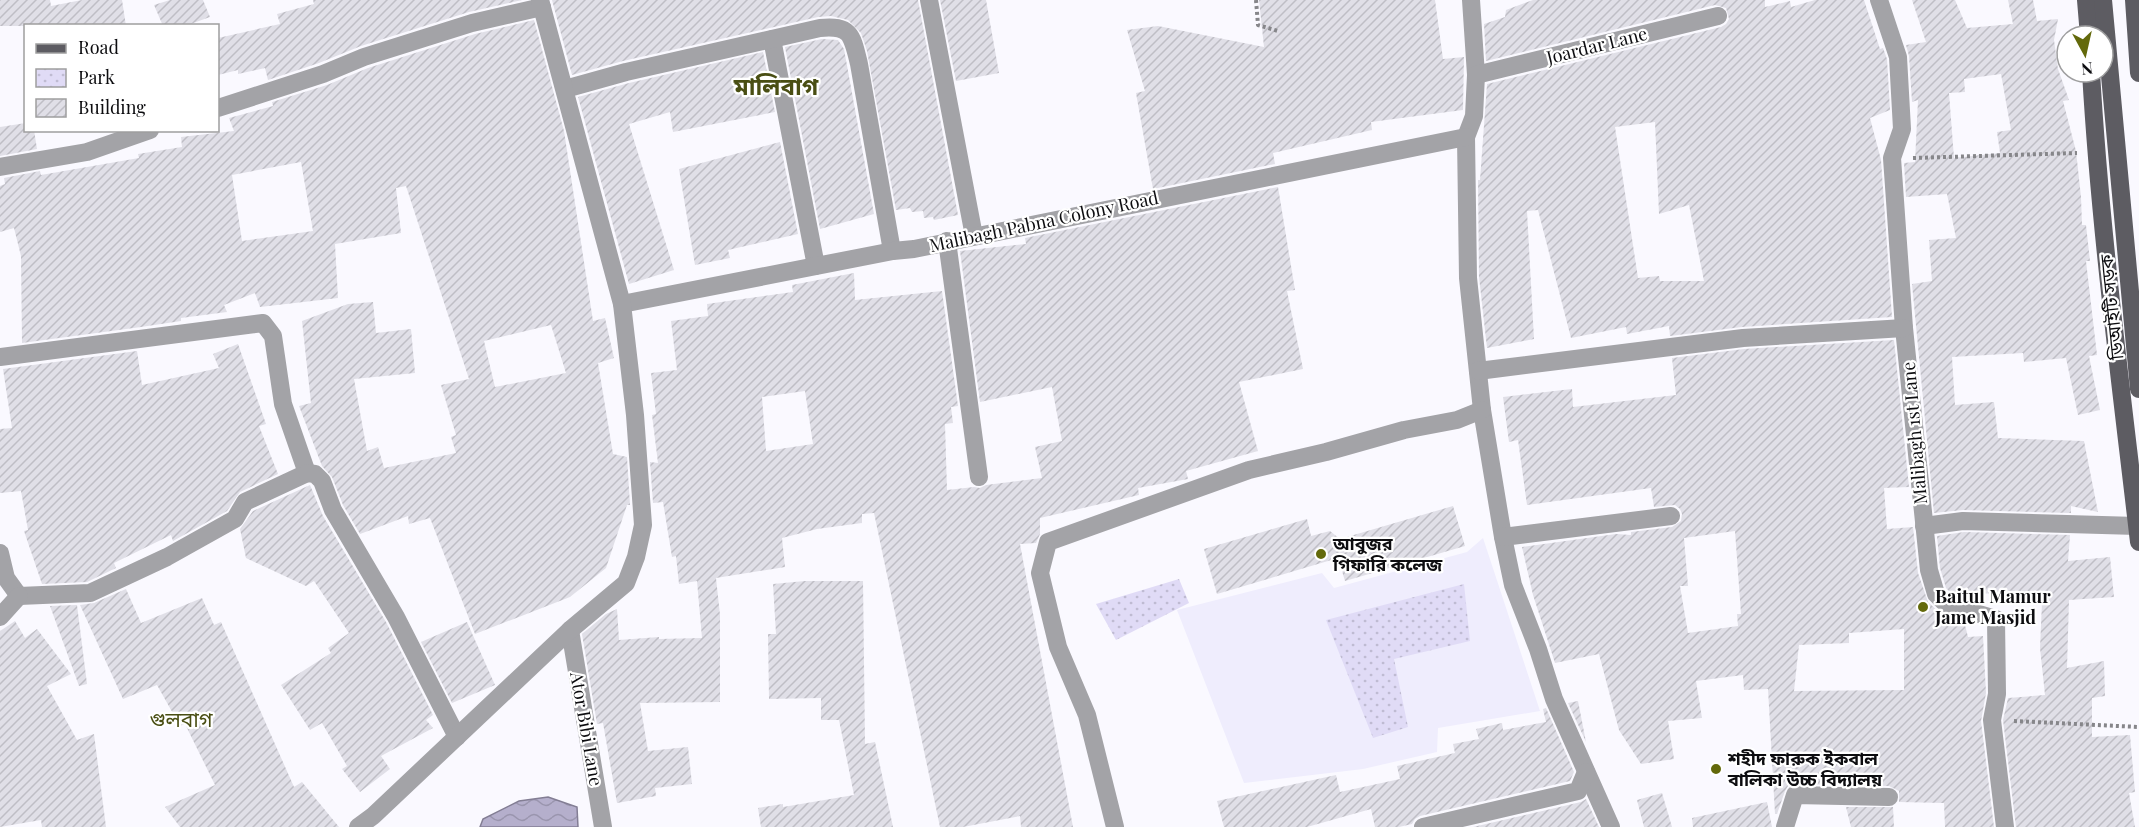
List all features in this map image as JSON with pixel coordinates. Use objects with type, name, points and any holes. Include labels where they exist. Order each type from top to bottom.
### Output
[{"type":"main road","points":[[2086,0],[2088,24]]},
{"type":"main road","points":[[2103,0],[2139,389]]},
{"type":"main road","points":[[2134,0],[2139,73]]},
{"type":"main road","name":"ডিআইটি সড়ক","points":[[2092,84],[2096,153],[2119,378],[2138,534]]},
{"type":"street","points":[[929,0],[974,236]]},
{"type":"street","points":[[1471,0],[1476,75],[1474,116],[1466,137],[1468,278],[1482,411],[1503,537],[1513,585],[1538,649],[1554,699],[1611,827]]},
{"type":"street","name":"Malibagh 1st Lane","points":[[1879,0],[1898,57],[1902,129],[1892,158],[1904,328],[1929,570],[1936,594],[1946,604],[1996,619],[1997,694],[1992,720],[2005,827]]},
{"type":"street","points":[[219,108],[323,74],[364,57],[541,4],[622,304],[643,525],[636,557],[626,583],[570,630],[372,816],[357,827]]},
{"type":"street","name":"Joardar Lane","points":[[1476,75],[1718,16]]},
{"type":"street","points":[[565,89],[626,72],[837,26],[849,35],[859,64],[892,251]]},
{"type":"street","points":[[772,39],[816,266]]},
{"type":"street","points":[[0,167],[87,152],[144,132]]},
{"type":"street","name":"Malibagh Pabna Colony Road","points":[[622,304],[892,251],[914,249],[1466,137]]},
{"type":"street","points":[[946,241],[979,477]]},
{"type":"street","points":[[0,357],[263,323],[273,336],[282,404],[307,473]]},
{"type":"street","points":[[1478,371],[1743,338],[1904,328]]},
{"type":"street","points":[[1115,827],[1087,715],[1058,647],[1040,573],[1048,542],[1249,470],[1326,452],[1404,430],[1457,420],[1482,411]]},
{"type":"street","points":[[0,616],[19,596],[90,592],[167,557],[235,519],[245,502],[307,473],[315,474],[322,481],[333,510],[396,617],[457,737]]},
{"type":"street","points":[[1503,537],[1671,516]]},
{"type":"street","points":[[1924,526],[1963,521],[2138,534]]},
{"type":"street","points":[[0,553],[6,578],[19,596]]},
{"type":"street","name":"Ator Bibi Lane","points":[[570,630],[603,827]]},
{"type":"street","points":[[1423,827],[1578,791],[1586,772]]},
{"type":"street","points":[[1785,827],[1795,795],[1889,797]]},
{"type":"path","points":[[1256,0],[1258,25],[1278,31]]},
{"type":"path","points":[[1892,158],[2096,153]]},
{"type":"path","points":[[1992,720],[2139,727]]},
{"type":"shaded area","points":[[1483,538],[1540,711],[1438,728],[1437,752],[1363,769],[1244,783],[1177,610],[1322,573],[1334,588],[1467,552]]},
{"type":"green space","points":[[1179,579],[1189,603],[1116,640],[1096,604]]},
{"type":"green space","points":[[1464,584],[1470,641],[1394,659],[1408,727],[1373,738],[1326,620]]},
{"type":"water","points":[[548,797],[577,807],[578,827],[480,827],[483,819],[519,801]]},
{"type":"building","points":[[0,0],[50,0],[51,6],[82,0],[122,0],[126,24],[24,24],[24,26],[0,26]]},
{"type":"building","points":[[170,0],[203,0],[210,17],[191,24],[162,24],[154,5]]},
{"type":"building","points":[[313,0],[522,0],[469,12],[361,46],[268,80],[265,68],[238,74],[238,70],[219,75],[219,38],[280,24],[277,14],[314,4]]},
{"type":"building","points":[[552,0],[918,0],[958,215],[934,220],[933,217],[924,218],[923,211],[912,212],[910,208],[896,210],[867,51],[861,33],[848,20],[831,16],[818,17],[623,61],[572,75]]},
{"type":"building","points":[[940,0],[986,0],[999,73],[956,81]]},
{"type":"building","points":[[1259,0],[1435,0],[1443,59],[1464,57],[1463,110],[1371,122],[1372,130],[1273,153],[1275,164],[1153,189],[1136,93],[1145,91],[1127,30],[1158,26],[1264,47]]},
{"type":"building","points":[[1533,0],[1765,0],[1765,7],[1790,1],[1791,7],[1815,0],[1864,0],[1880,49],[1883,48],[1887,59],[1890,110],[1870,118],[1881,160],[1892,317],[1742,327],[1670,336],[1669,326],[1627,334],[1626,327],[1571,338],[1538,210],[1527,211],[1534,339],[1487,348],[1479,277],[1478,180],[1480,180],[1487,84],[1721,27],[1729,19],[1726,8],[1715,5],[1486,61],[1484,24],[1505,17],[1506,10]],"holes":[[[1655,122],[1659,214],[1689,205],[1704,281],[1660,281],[1659,276],[1638,278],[1615,127]]]},
{"type":"building","points":[[1912,0],[1955,0],[1967,28],[2013,24],[2008,0],[2033,0],[2037,21],[2058,19],[2055,24],[2054,40],[2055,84],[2063,84],[2069,100],[2063,101],[2076,151],[2082,225],[2086,225],[2090,261],[2086,261],[2097,355],[2089,356],[2100,410],[2078,415],[2066,358],[2024,362],[2023,353],[1952,357],[1955,405],[1994,402],[1998,438],[2084,441],[2098,512],[2071,506],[2071,513],[1963,510],[1934,513],[1912,284],[1932,281],[1929,240],[1956,238],[1947,194],[1906,197],[1904,163],[1915,162],[1918,100],[1912,102],[1909,56],[1906,45],[1926,42]],"holes":[[[2001,74],[2011,130],[1997,132],[2000,153],[1954,158],[1949,93],[1965,92],[1964,79]]]},
{"type":"building","points":[[534,20],[564,131],[593,321],[605,318],[614,358],[598,363],[613,454],[627,457],[630,505],[627,505],[606,568],[570,597],[475,634],[430,518],[409,524],[408,516],[360,534],[343,505],[332,477],[322,466],[299,406],[311,403],[302,321],[348,304],[373,302],[376,333],[411,329],[415,373],[354,379],[367,451],[378,447],[384,468],[456,453],[451,437],[456,435],[441,385],[469,379],[406,186],[396,188],[401,233],[335,244],[338,298],[260,307],[255,293],[224,305],[227,312],[181,318],[181,321],[22,343],[21,256],[14,228],[0,232],[0,186],[5,184],[4,178],[40,171],[41,175],[139,158],[138,154],[182,147],[181,137],[234,131],[229,118],[273,106],[272,102],[475,34]],"holes":[[[301,162],[313,231],[242,241],[232,175]],[[551,325],[566,373],[495,387],[484,341]]]},
{"type":"building","points":[[822,39],[838,40],[844,49],[874,214],[820,229],[785,47]]},
{"type":"building","points":[[763,52],[775,112],[673,132],[670,112],[629,124],[674,270],[629,284],[578,97]]},
{"type":"building","points":[[24,123],[24,132],[34,132],[37,149],[0,156],[0,127]]},
{"type":"building","points":[[780,142],[798,234],[728,250],[730,258],[695,265],[679,169]]},
{"type":"building","points":[[1278,187],[1295,290],[1287,291],[1303,369],[1239,382],[1258,451],[1186,471],[1188,479],[1138,488],[1139,495],[1040,518],[1040,534],[1036,543],[1020,544],[1073,827],[1021,827],[1020,816],[963,827],[940,827],[874,513],[862,514],[862,523],[817,529],[782,538],[785,567],[716,578],[720,615],[720,702],[640,703],[648,751],[688,747],[692,784],[655,788],[656,796],[617,803],[603,723],[597,724],[582,634],[606,614],[617,609],[619,640],[659,637],[659,639],[702,638],[697,581],[679,584],[676,556],[672,557],[663,502],[653,503],[650,462],[658,463],[652,415],[656,414],[651,373],[677,370],[671,321],[708,316],[707,304],[793,292],[792,285],[854,273],[855,300],[942,291],[958,406],[951,407],[953,423],[945,424],[947,490],[980,488],[986,485],[1042,478],[1035,447],[1062,441],[1052,387],[980,402],[960,251],[1026,244],[1025,238]],"holes":[[[805,391],[813,444],[766,451],[762,397]]]},
{"type":"building","points":[[1894,340],[1909,487],[1884,488],[1887,529],[1913,527],[1918,573],[1928,602],[1942,615],[1964,621],[1968,637],[1983,636],[1986,693],[1981,721],[1994,827],[1945,827],[1944,803],[1899,802],[1899,791],[1889,786],[1795,784],[1788,786],[1777,814],[1775,814],[1768,689],[1744,690],[1743,675],[1696,681],[1702,718],[1668,721],[1674,759],[1641,764],[1619,730],[1599,654],[1555,663],[1533,595],[1522,547],[1616,534],[1631,535],[1631,532],[1672,527],[1681,521],[1682,514],[1675,505],[1654,507],[1651,488],[1527,505],[1518,440],[1509,442],[1503,397],[1572,389],[1573,407],[1676,395],[1672,358],[1744,349]],"holes":[[[1735,531],[1741,614],[1737,614],[1738,626],[1688,633],[1680,586],[1688,586],[1684,538]],[[1904,629],[1904,690],[1794,691],[1799,645],[1849,643],[1849,633]]]},
{"type":"building","points":[[238,344],[266,424],[259,426],[278,474],[240,492],[227,511],[173,541],[171,535],[114,563],[116,568],[87,582],[42,584],[24,531],[28,530],[21,491],[0,493],[0,429],[12,428],[3,369],[137,351],[142,385],[219,368],[213,354]]},
{"type":"building","points":[[310,485],[323,516],[386,622],[433,715],[426,720],[433,728],[381,756],[390,769],[360,792],[342,769],[347,766],[322,723],[310,730],[281,685],[331,653],[328,648],[349,633],[314,581],[306,586],[246,558],[240,529],[253,511]]},
{"type":"building","name":"আবুজর গিফারি কলেজ","points":[[1453,506],[1465,546],[1345,581],[1338,558],[1217,594],[1204,549],[1307,519],[1311,536],[1330,531],[1340,539]]},
{"type":"building","points":[[1964,532],[2070,535],[2068,561],[2110,557],[2114,597],[2069,600],[2067,668],[2104,661],[2105,696],[2092,698],[2092,737],[2130,735],[2135,792],[2129,793],[2135,827],[2016,827],[2003,720],[2008,698],[2045,695],[2040,648],[2042,602],[2017,603],[2015,591],[1959,596],[1952,594],[1946,588],[1940,568],[1937,536]]},
{"type":"building","points":[[805,581],[863,581],[865,744],[875,742],[893,827],[761,827],[758,808],[783,804],[783,807],[854,795],[839,720],[821,720],[821,698],[769,699],[768,634],[776,634],[773,584]]},
{"type":"building","points":[[126,589],[141,623],[202,598],[214,625],[221,622],[294,787],[302,782],[339,827],[180,827],[165,807],[215,785],[185,724],[180,726],[157,685],[123,699],[80,605],[94,603]]},
{"type":"building","points":[[77,605],[87,684],[79,686],[50,606]]},
{"type":"building","points":[[15,621],[25,638],[37,629],[71,674],[47,686],[77,740],[94,734],[106,827],[42,827],[41,820],[0,827],[0,631]]},
{"type":"building","points":[[467,622],[495,685],[452,703],[421,642]]},
{"type":"building","points":[[1578,701],[1586,742],[1568,703]]},
{"type":"building","points":[[1546,708],[1574,772],[1570,781],[1420,816],[1412,824],[1399,827],[1375,827],[1371,809],[1307,827],[1224,827],[1217,801],[1336,775],[1340,792],[1400,779],[1397,766],[1455,753],[1453,744],[1479,739],[1476,729],[1502,723],[1503,730],[1546,722],[1543,709]]},
{"type":"building","points":[[1662,793],[1672,827],[1644,827],[1637,800]]},
{"type":"building","points":[[1586,799],[1599,827],[1473,827],[1581,802]]},
{"type":"building","points":[[1767,802],[1772,827],[1693,827],[1692,818]]},
{"type":"building","points":[[1846,807],[1893,807],[1894,827],[1851,827]]},
{"type":"place","name":"আবুজর গিফারি কলেজ","points":[[1321,554]]},
{"type":"place","name":"Baitul Mamur Jame Masjid","points":[[1923,607]]},
{"type":"place","name":"শহীদ ফারুক ইকবাল বালিকা উচ্চ বিদ্যালয়","points":[[1716,769]]},
{"type":"district","name":"মালিবাগ","points":[[776,87]]},
{"type":"district","name":"গুলবাগ","points":[[181,720]]}]
